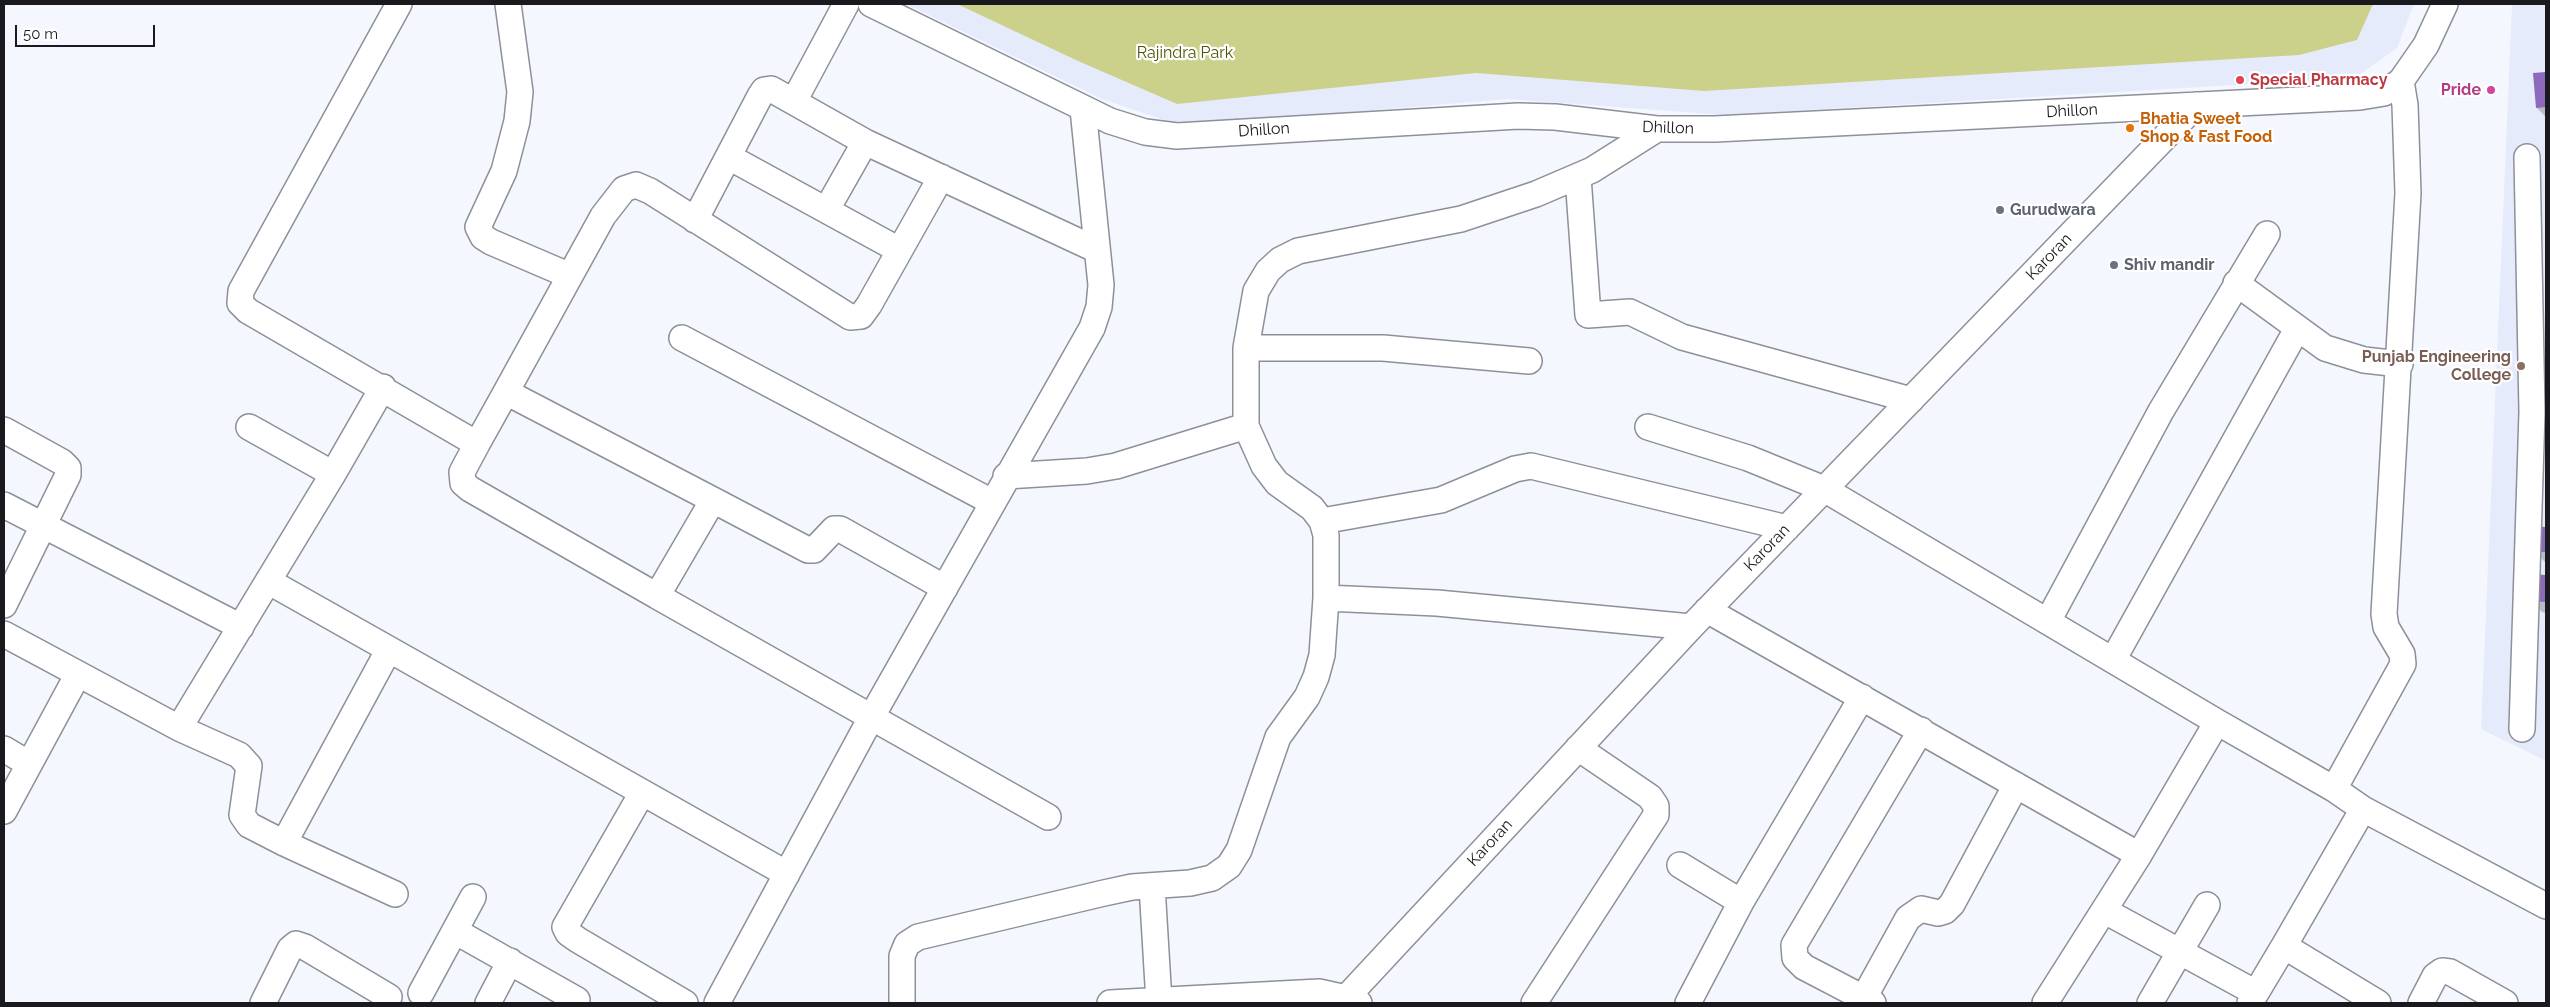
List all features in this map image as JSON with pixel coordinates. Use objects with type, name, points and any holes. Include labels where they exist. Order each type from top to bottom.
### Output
[{"type":"street","points":[[399,4],[241,291],[240,303],[248,311],[382,387],[477,444]]},
{"type":"street","points":[[508,4],[520,92],[517,121],[504,172],[478,227],[482,237],[491,242],[568,275]]},
{"type":"street","points":[[794,101],[846,4]]},
{"type":"street","name":"Dhillon","points":[[871,4],[1110,122],[1145,132],[1177,136],[1518,116],[1555,117],[1657,129],[1714,129],[2360,97],[2384,93],[2401,81],[2426,45],[2445,4]]},
{"type":"street","points":[[2334,788],[2403,664],[2402,654],[2386,627],[2384,614],[2400,364],[2408,193],[2405,105],[2401,81]]},
{"type":"street","points":[[695,220],[764,90],[771,88],[865,142],[1097,250]]},
{"type":"street","name":"Karoran","points":[[1349,1001],[1578,748],[1699,618],[2196,105]]},
{"type":"street","points":[[717,1003],[872,716],[1006,476],[1092,328],[1099,306],[1101,285],[1083,109]]},
{"type":"street","points":[[902,1003],[902,956],[907,944],[918,937],[1104,892],[1190,883],[1212,878],[1229,866],[1239,850],[1278,737],[1306,697],[1316,677],[1322,655],[1326,598],[1326,535],[1322,521],[1312,508],[1277,483],[1264,466],[1246,426],[1246,348],[1256,291],[1268,271],[1280,260],[1298,251],[1461,219],[1536,194],[1578,177],[1620,154],[1657,129]]},
{"type":"street","points":[[827,209],[865,142]]},
{"type":"street","points":[[729,157],[899,250]]},
{"type":"street","points":[[2522,729],[2539,412],[2527,157]]},
{"type":"street","points":[[940,177],[862,316],[850,317],[650,191],[636,185],[624,189],[603,216],[568,275],[462,472],[463,483],[470,489],[657,596],[1048,817]]},
{"type":"street","points":[[1578,177],[1588,315],[1630,312],[1682,337],[1911,400]]},
{"type":"street","points":[[2048,620],[2161,412],[2236,283],[2267,234]]},
{"type":"street","points":[[2236,283],[2325,348],[2346,355],[2400,364]]},
{"type":"street","points":[[2113,660],[2297,329]]},
{"type":"street","points":[[682,338],[992,502]]},
{"type":"street","points":[[1246,348],[1383,348],[1529,361]]},
{"type":"street","points":[[179,728],[333,474],[382,387]]},
{"type":"street","points":[[506,392],[808,550],[814,550],[834,529],[840,529],[945,588]]},
{"type":"street","points":[[1006,476],[1087,471],[1116,466],[1246,426]]},
{"type":"street","points":[[249,427],[333,474]]},
{"type":"street","points":[[1648,428],[1748,458],[1824,489],[2048,620],[2217,722],[2334,788],[2364,808],[2546,906]]},
{"type":"street","points":[[4,430],[62,462],[68,468],[68,475],[4,605]]},
{"type":"street","points":[[1322,521],[1441,500],[1515,469],[1532,466],[1786,528]]},
{"type":"street","points":[[657,596],[713,500]]},
{"type":"street","points":[[4,505],[241,627]]},
{"type":"street","points":[[268,581],[388,651],[787,874]]},
{"type":"street","points":[[1326,598],[1699,618],[1862,697],[2139,855]]},
{"type":"street","points":[[4,634],[179,728],[239,755],[249,766],[242,815],[249,825],[395,894]]},
{"type":"street","points":[[284,843],[388,651]]},
{"type":"street","points":[[4,811],[78,674]]},
{"type":"street","points":[[1688,1003],[1741,902],[1862,697]]},
{"type":"street","points":[[2045,1003],[2139,855],[2217,722]]},
{"type":"street","points":[[1921,730],[1794,945],[1795,958],[1804,967],[1866,1001],[1913,912],[1921,909],[1938,913],[1945,911],[1952,904],[2016,785]]},
{"type":"street","points":[[1534,1003],[1656,815],[1656,806],[1650,797],[1578,748]]},
{"type":"street","points":[[4,749],[29,764]]},
{"type":"street","points":[[642,793],[565,927],[568,933],[578,940],[686,1003]]},
{"type":"street","points":[[2104,911],[2182,951],[2253,998],[2364,808]]},
{"type":"street","points":[[1680,864],[1741,902]]},
{"type":"street","points":[[1152,886],[1159,1002]]},
{"type":"street","points":[[421,993],[473,897]]},
{"type":"street","points":[[2150,1003],[2182,951],[2207,905]]},
{"type":"street","points":[[454,932],[510,961],[577,1000]]},
{"type":"street","points":[[263,1003],[290,949],[296,944],[305,947],[389,997]]},
{"type":"street","points":[[2284,946],[2368,1000]]},
{"type":"street","points":[[488,1003],[510,961]]},
{"type":"street","points":[[2421,1003],[2435,976],[2442,971],[2450,972],[2505,1003]]},
{"type":"street","points":[[1110,1003],[1159,1002],[1319,992],[1349,1001]]},
{"type":"shaded area","name":"Rajindra Park","points":[[906,4],[2414,4],[2397,48],[2355,78],[1725,115],[1508,99],[1181,126],[1102,99]]},
{"type":"shaded area","name":"Punjab Engineering College","points":[[2512,4],[2546,4],[2546,761],[2481,729]]},
{"type":"green space","name":"Rajindra Park","points":[[957,4],[2373,4],[2357,40],[2299,55],[1704,91],[1476,73],[1177,104],[1078,61]]},
{"type":"building","points":[[2546,72],[2546,107],[2536,108],[2533,73]]},
{"type":"building","points":[[2534,526],[2546,527],[2546,552],[2533,552]]},
{"type":"building","points":[[2531,574],[2546,575],[2546,602],[2529,601]]},
{"type":"place","name":"Special Pharmacy","points":[[2240,80]]},
{"type":"place","name":"Pride","points":[[2491,90]]},
{"type":"place","name":"Bhatia Sweet Shop & Fast Food","points":[[2130,128]]},
{"type":"place","name":"Gurudwara","points":[[2000,210]]},
{"type":"place","name":"Shiv mandir","points":[[2114,265]]},
{"type":"place","name":"Punjab Engineering College","points":[[2521,366]]}]
